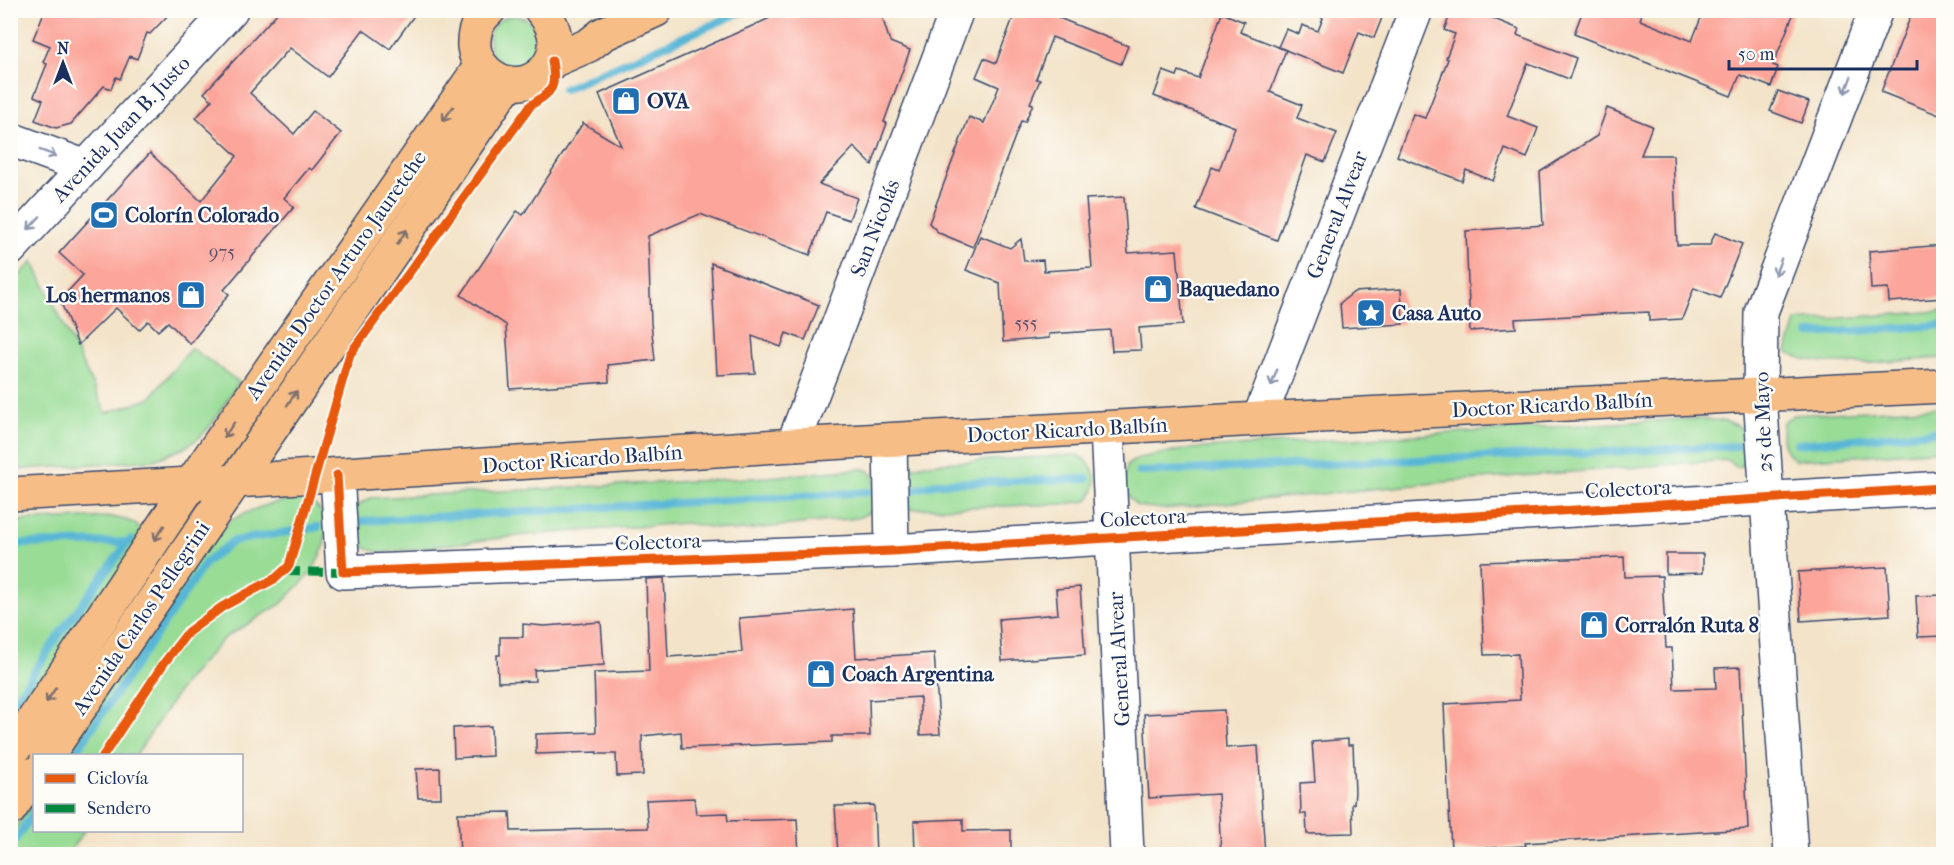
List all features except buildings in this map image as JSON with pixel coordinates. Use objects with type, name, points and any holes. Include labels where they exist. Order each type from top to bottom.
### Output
[{"type":"main road","points":[[489,10],[477,25],[474,39],[475,54],[494,75],[521,83],[533,79],[552,61],[556,47],[547,18]]},
{"type":"main road","points":[[552,61],[589,45],[603,34],[656,10]]},
{"type":"main road","points":[[547,18],[603,34]]},
{"type":"main road","name":"Avenida Doctor Arturo Jauretche","points":[[235,481],[494,75]]},
{"type":"main road","name":"Avenida Doctor Arturo Jauretche","points":[[191,484],[494,75]]},
{"type":"main road","name":"Doctor Ricardo Balbín","points":[[10,494],[793,445],[1259,419],[1944,386]]},
{"type":"main road","name":"Avenida Carlos Pellegrini","points":[[48,754],[235,481]]},
{"type":"main road","name":"Avenida Carlos Pellegrini","points":[[10,755],[191,484]]},
{"type":"main road","points":[[10,809],[33,775]]},
{"type":"street","name":"Avenida Juan B. Justo","points":[[10,249],[231,10]]},
{"type":"street","name":"San Nicolás","points":[[793,445],[957,10]]},
{"type":"street","name":"General Alvear","points":[[1259,419],[1416,10]]},
{"type":"street","name":"25 de Mayo","points":[[1791,855],[1760,394],[1761,312],[1876,10]]},
{"type":"street","points":[[10,139],[86,167]]},
{"type":"street","name":"General Alvear","points":[[1107,428],[1127,855]]},
{"type":"street","points":[[890,440],[892,551]]},
{"type":"street","name":"Colectora","points":[[337,475],[344,572],[892,551],[1944,488]]},
{"type":"green space","points":[[509,16],[519,16],[532,23],[539,36],[539,46],[532,59],[519,66],[509,66],[500,62],[493,55],[489,46],[489,36],[493,27],[500,20]]},
{"type":"green space","points":[[33,261],[106,413],[149,399],[191,348],[239,382],[211,425],[199,438],[184,448],[154,460],[11,470],[11,285]]},
{"type":"green space","points":[[1943,311],[1943,358],[1840,363],[1819,362],[1787,352],[1796,321]]},
{"type":"green space","points":[[1943,407],[1943,450],[1795,460],[1783,444],[1783,422],[1794,415]]},
{"type":"green space","points":[[1682,419],[1721,421],[1742,429],[1748,438],[1749,449],[1744,465],[1736,467],[1727,460],[1456,481],[1163,509],[1137,506],[1124,492],[1127,465],[1139,458],[1188,449]]},
{"type":"green space","points":[[1077,455],[1089,464],[1095,475],[1092,495],[1087,501],[1063,504],[909,509],[903,503],[903,474],[911,468],[925,464]]},
{"type":"green space","points":[[868,470],[874,475],[875,503],[872,511],[858,518],[734,531],[686,523],[526,535],[380,553],[356,544],[350,515],[358,505],[371,498],[768,477]]},
{"type":"green space","points":[[298,499],[314,504],[324,515],[326,532],[324,547],[312,572],[281,604],[224,638],[184,683],[137,754],[64,754],[212,534],[252,510]]},
{"type":"green space","points":[[112,517],[132,522],[139,528],[143,539],[11,738],[11,521]]},
{"type":"green space","points":[[33,801],[33,832],[83,832],[68,854],[11,854],[10,836]]},
{"type":"waterway","points":[[564,89],[746,10]]},
{"type":"waterway","points":[[1809,334],[1944,325]]},
{"type":"waterway","points":[[1797,444],[1944,431]]},
{"type":"waterway","points":[[1139,472],[1737,446]]},
{"type":"waterway","points":[[909,491],[938,483],[1087,479]]},
{"type":"waterway","points":[[363,521],[870,492]]},
{"type":"waterway","points":[[74,754],[206,562],[233,541],[318,527]]},
{"type":"waterway","points":[[10,544],[128,542],[131,540]]},
{"type":"waterway","points":[[10,708],[61,632],[128,542]]},
{"type":"waterway","points":[[10,848],[33,814]]},
{"type":"marked path","points":[[285,571],[343,572]]},
{"type":"cycle path","points":[[104,754],[164,663],[188,632],[222,607],[276,578],[289,566],[350,354],[531,105],[545,96],[552,88],[554,77],[552,61]]},
{"type":"cycle path","points":[[337,475],[343,572],[892,551],[1944,488]]},
{"type":"place","name":"OVA","points":[[626,101]]},
{"type":"place","name":"Colorín Colorado","points":[[104,215]]},
{"type":"place","name":"Baquedano","points":[[1158,289]]},
{"type":"place","name":"Los hermanos","points":[[191,295]]},
{"type":"place","name":"Casa Auto","points":[[1371,313]]},
{"type":"place","name":"Corralón Ruta 8","points":[[1594,625]]},
{"type":"place","name":"Coach Argentina","points":[[821,674]]}]
